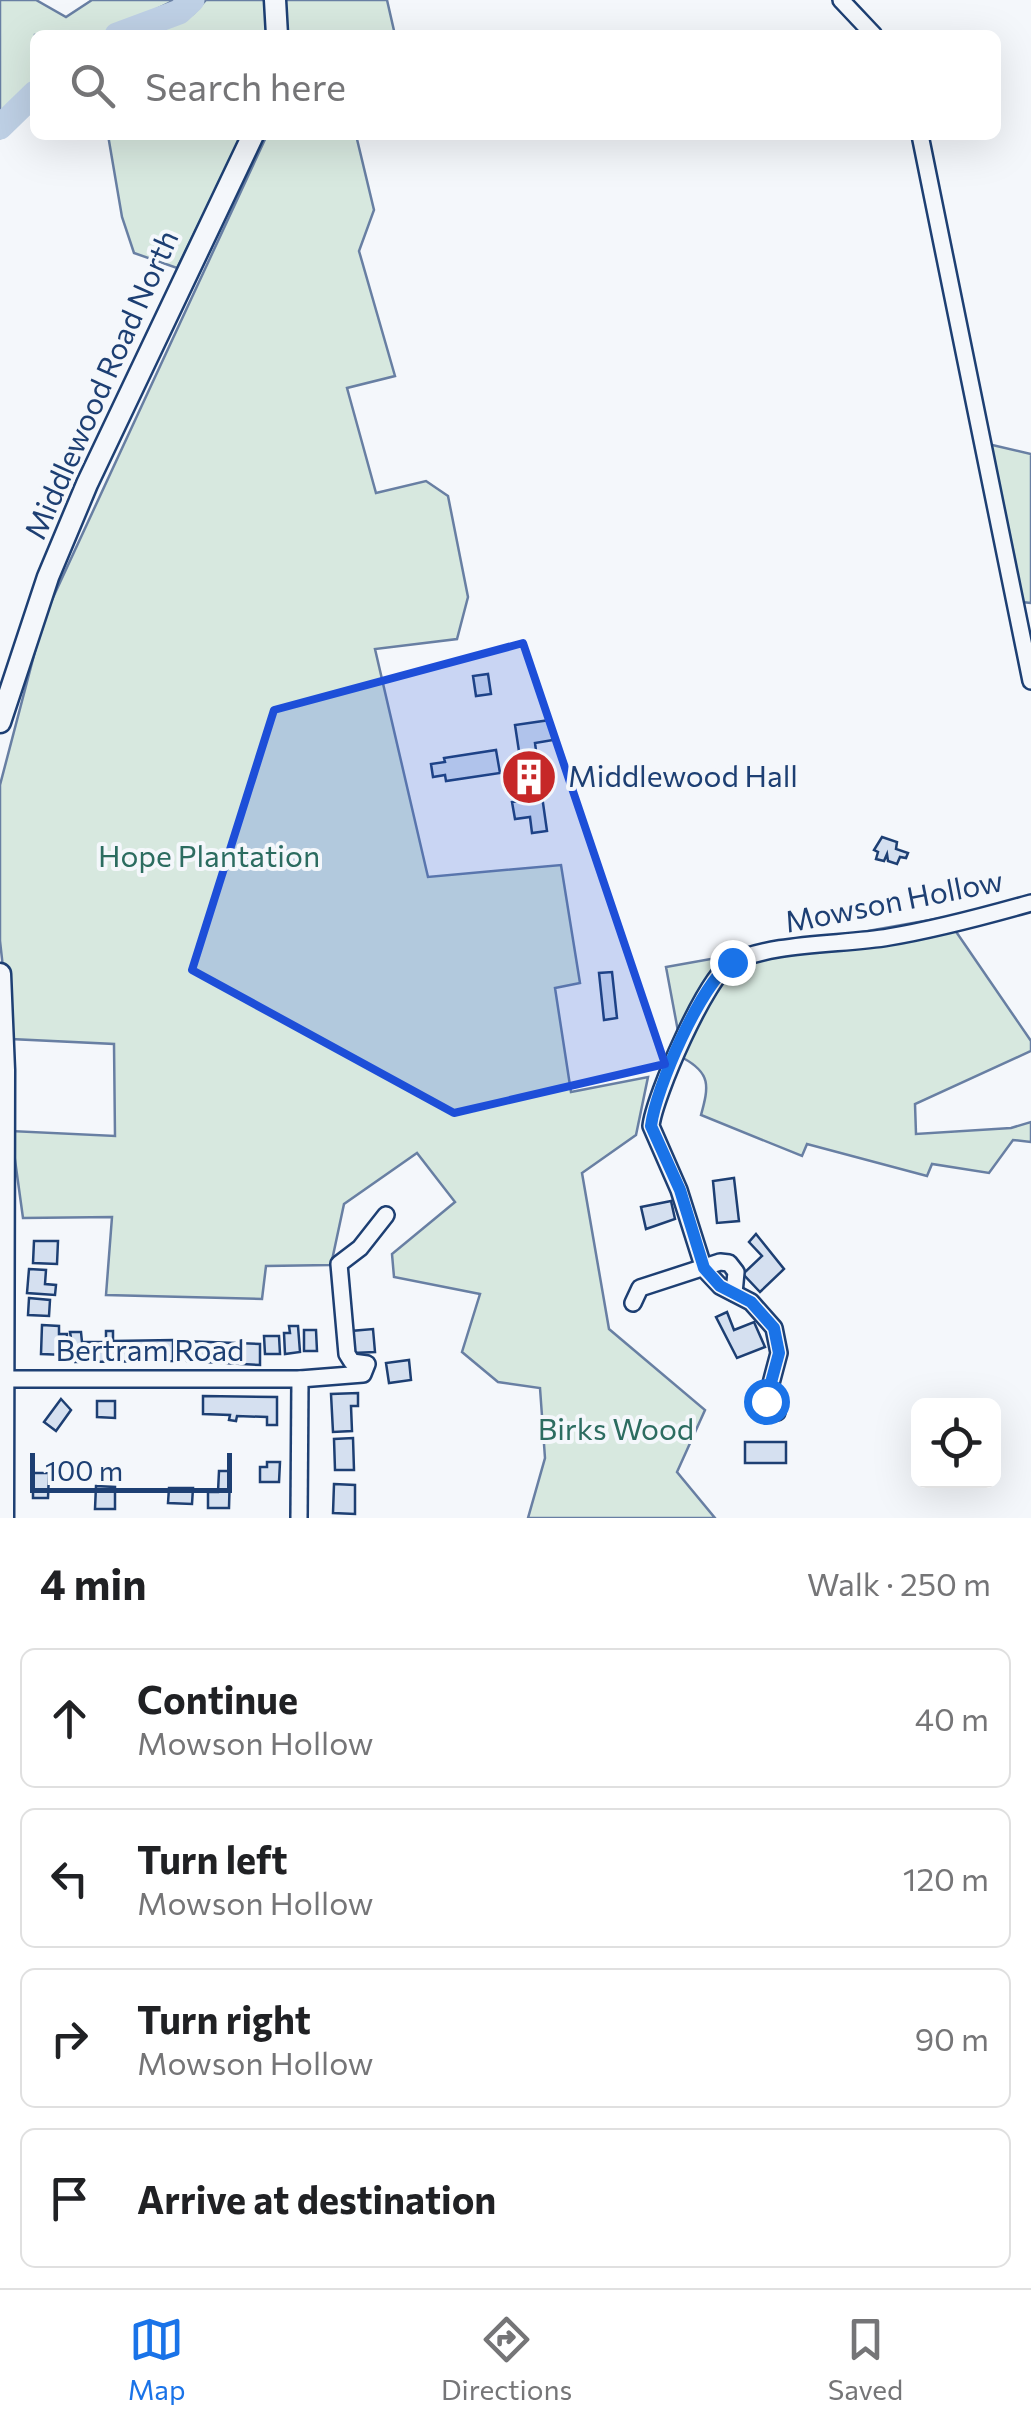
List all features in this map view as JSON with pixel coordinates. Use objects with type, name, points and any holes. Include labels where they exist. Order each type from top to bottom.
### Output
[{"type":"main road","points":[[275,0],[277,30]]},
{"type":"main road","name":"Middlewood Road North","points":[[1,713],[48,577],[87,484],[251,140]]},
{"type":"main road","points":[[0,974],[3,1518]]},
{"type":"street","points":[[841,0],[869,30]]},
{"type":"street","points":[[921,140],[1031,681]]},
{"type":"street","name":"Mowson Hollow","points":[[704,1268],[680,1190],[651,1126],[668,1069],[724,968],[732,962],[816,944],[888,938],[1031,904]]},
{"type":"street","name":"Bertram Road","points":[[1,1378],[300,1380],[338,1378],[367,1370],[366,1364],[352,1362],[347,1354],[339,1264],[360,1248],[386,1215]]},
{"type":"street","points":[[632,1303],[640,1288],[730,1263],[736,1272],[734,1293]]},
{"type":"street","points":[[704,1268],[760,1310],[778,1340],[768,1399]]},
{"type":"street","points":[[299,1518],[300,1380]]},
{"type":"highlighted area","points":[[523,643],[665,1064],[454,1113],[192,970],[274,710]]},
{"type":"green space","points":[[0,0],[36,0],[66,17],[92,0],[175,0],[113,30],[30,30],[30,90],[16,100],[0,139]]},
{"type":"green space","points":[[206,0],[267,0],[269,30],[159,30],[193,14]]},
{"type":"green space","points":[[284,0],[387,0],[394,30],[286,30]]},
{"type":"green space","points":[[109,140],[241,140],[177,268],[134,253],[122,217]]},
{"type":"green space","name":"Hope Plantation","points":[[265,140],[357,140],[374,210],[359,251],[395,376],[347,388],[376,493],[426,481],[448,496],[468,597],[457,639],[375,649],[428,877],[561,865],[580,983],[555,988],[571,1092],[648,1077],[636,1135],[582,1173],[609,1329],[705,1410],[677,1472],[715,1518],[528,1518],[545,1458],[540,1388],[498,1382],[462,1352],[480,1294],[394,1277],[392,1254],[455,1202],[417,1153],[344,1204],[331,1265],[266,1266],[262,1299],[106,1295],[112,1217],[23,1218],[11,1131],[115,1136],[114,1044],[11,1039],[0,941],[0,785],[44,617]]},
{"type":"green space","points":[[988,444],[1031,454],[1031,603],[1022,602]]},
{"type":"green space","points":[[946,917],[1031,1041],[1031,1051],[915,1104],[916,1134],[1011,1128],[1031,1122],[1031,1142],[1013,1140],[989,1173],[932,1164],[927,1176],[807,1144],[802,1156],[701,1115],[706,1081],[699,1069],[683,1058],[666,967]]},
{"type":"building","points":[[488,674],[491,694],[476,696],[473,676]]},
{"type":"building","name":"Middlewood Hall","points":[[550,720],[553,740],[535,743],[538,766],[532,767],[535,783],[540,782],[547,831],[532,833],[530,817],[515,819],[512,802],[527,800],[523,771],[513,772],[511,759],[520,758],[515,725]]},
{"type":"building","points":[[496,750],[500,773],[446,781],[445,775],[433,777],[431,764],[445,762],[444,758]]},
{"type":"building","points":[[882,837],[897,842],[896,849],[908,853],[906,858],[900,857],[897,864],[888,861],[887,854],[884,861],[876,859],[878,852],[874,850]]},
{"type":"building","points":[[612,972],[617,1018],[604,1020],[599,973]]},
{"type":"building","points":[[734,1178],[739,1221],[717,1223],[713,1181]]},
{"type":"building","points":[[671,1201],[675,1219],[646,1229],[641,1207]]},
{"type":"building","points":[[756,1234],[784,1269],[760,1292],[743,1274],[762,1256],[749,1242]]},
{"type":"building","points":[[34,1241],[58,1241],[57,1264],[33,1263]]},
{"type":"building","points":[[29,1269],[46,1270],[45,1284],[56,1285],[55,1295],[27,1293]]},
{"type":"building","points":[[29,1298],[50,1300],[49,1316],[28,1315]]},
{"type":"building","points":[[727,1312],[734,1330],[754,1322],[765,1347],[737,1358],[716,1317]]},
{"type":"building","points":[[42,1325],[59,1326],[59,1334],[67,1334],[66,1355],[41,1354]]},
{"type":"building","points":[[289,1326],[298,1326],[300,1352],[285,1354],[284,1333],[290,1333]]},
{"type":"building","points":[[373,1329],[375,1352],[353,1353],[351,1331]]},
{"type":"building","points":[[304,1330],[316,1330],[317,1351],[304,1351]]},
{"type":"building","points":[[106,1331],[113,1331],[113,1341],[173,1340],[173,1361],[75,1362],[70,1332],[81,1332],[82,1342],[106,1342]]},
{"type":"building","points":[[264,1336],[279,1336],[280,1354],[265,1354]]},
{"type":"building","points":[[182,1341],[260,1344],[260,1365],[187,1361]]},
{"type":"building","points":[[409,1360],[411,1380],[389,1383],[386,1363]]},
{"type":"building","points":[[358,1393],[358,1406],[351,1406],[352,1431],[333,1432],[331,1394]]},
{"type":"building","points":[[203,1396],[277,1397],[277,1425],[267,1425],[267,1417],[237,1416],[236,1421],[229,1420],[230,1415],[203,1414]]},
{"type":"building","points":[[61,1399],[71,1410],[56,1431],[44,1422]]},
{"type":"building","points":[[97,1401],[115,1401],[115,1418],[97,1417]]},
{"type":"building","points":[[353,1438],[354,1470],[335,1470],[334,1439]]},
{"type":"building","points":[[745,1442],[786,1442],[786,1463],[745,1463]]},
{"type":"building","points":[[267,1462],[280,1462],[279,1482],[260,1482],[260,1467],[267,1467]]},
{"type":"building","points":[[219,1471],[230,1471],[229,1508],[208,1508],[208,1492],[218,1492]]},
{"type":"building","points":[[33,1473],[49,1473],[48,1498],[33,1498]]},
{"type":"building","points":[[334,1484],[355,1485],[355,1514],[333,1513]]},
{"type":"building","points":[[96,1486],[115,1487],[115,1509],[95,1509]]},
{"type":"building","points":[[169,1488],[193,1488],[192,1504],[168,1503]]},
{"type":"waterway","points":[[130,30],[179,12],[192,0]]},
{"type":"waterway","points":[[0,127],[30,98]]},
{"type":"place","name":"Middlewood Hall","points":[[529,777]]},
{"type":"route","points":[[732,962],[714,980],[668,1069],[652,1112],[651,1126],[680,1190],[704,1268],[720,1286],[751,1302],[774,1328],[779,1353],[766,1401]]},
{"type":"park label","name":"Birks Wood","points":[[616,1430]]}]
